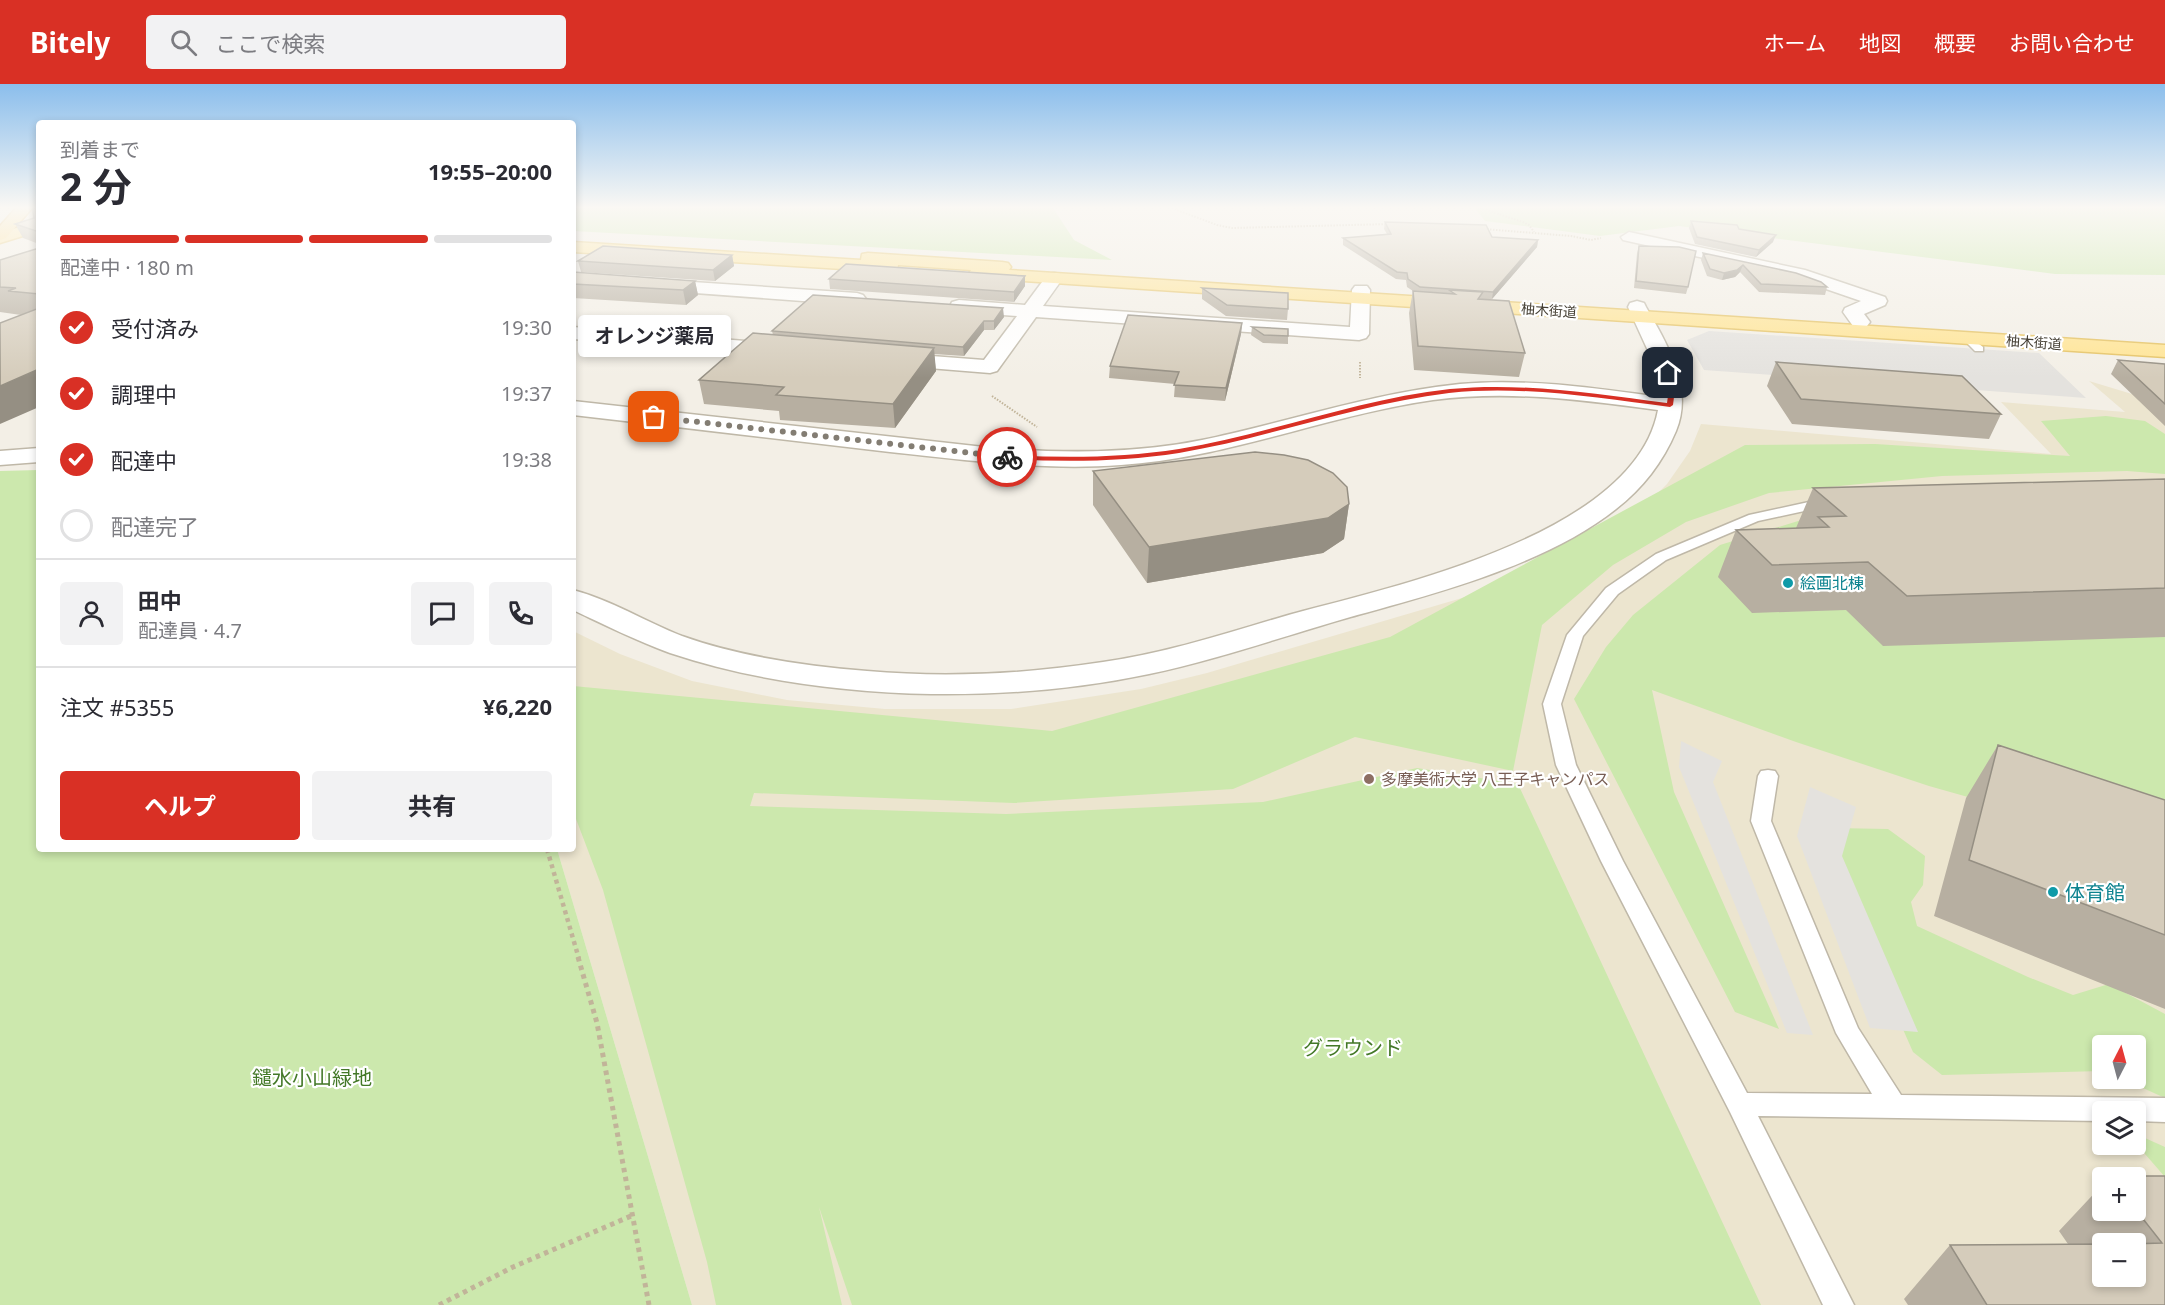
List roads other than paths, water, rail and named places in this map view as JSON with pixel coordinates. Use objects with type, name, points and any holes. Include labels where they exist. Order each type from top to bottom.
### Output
[{"type":"main road","name":"柚木街道","points":[[865,264],[1054,278],[1361,294]]},
{"type":"main road","name":"柚木街道","points":[[900,264],[1639,312],[1860,322],[2165,341]]},
{"type":"main road","name":"柚木街道","points":[[1639,312],[1973,344],[2165,351]]},
{"type":"street","points":[[1758,264],[1799,274],[1878,301],[1852,312],[1860,322]]},
{"type":"street","points":[[875,357],[990,367],[1054,278]]},
{"type":"street","points":[[576,279],[878,300]]},
{"type":"street","points":[[937,304],[1359,334],[1361,294]]},
{"type":"street","points":[[576,600],[646,633],[681,645],[768,669],[802,674],[932,684],[1048,680],[1173,658],[1484,567],[1537,545],[1586,517],[1628,484],[1657,448],[1664,433],[1672,389],[1668,373],[1639,312]]},
{"type":"street","points":[[576,333],[806,352]]},
{"type":"street","points":[[576,408],[982,455],[1057,460],[1124,458],[1180,451],[1407,398],[1449,391],[1493,389],[1552,391],[1670,405]]},
{"type":"street","points":[[0,458],[36,455]]},
{"type":"lane","points":[[1839,1305],[1739,1104],[1617,871],[1566,765],[1552,704],[1575,635],[1612,591],[1661,557],[1754,518],[1850,496]]},
{"type":"lane","points":[[1768,776],[1761,821],[1848,1034],[1894,1106]]},
{"type":"lane","points":[[1739,1104],[2165,1110]]},
{"type":"place","name":"オレンジ薬局","points":[[654,417]]},
{"type":"place","name":"絵画北棟","points":[[1788,583]]},
{"type":"place","name":"多摩美術大学 八王子キャンパス","points":[[1369,779]]},
{"type":"place","name":"体育館","points":[[2053,892]]},
{"type":"park label","name":"グラウンド","points":[[1353,1047]]},
{"type":"park label","name":"鑓水小山緑地","points":[[312,1077]]}]
